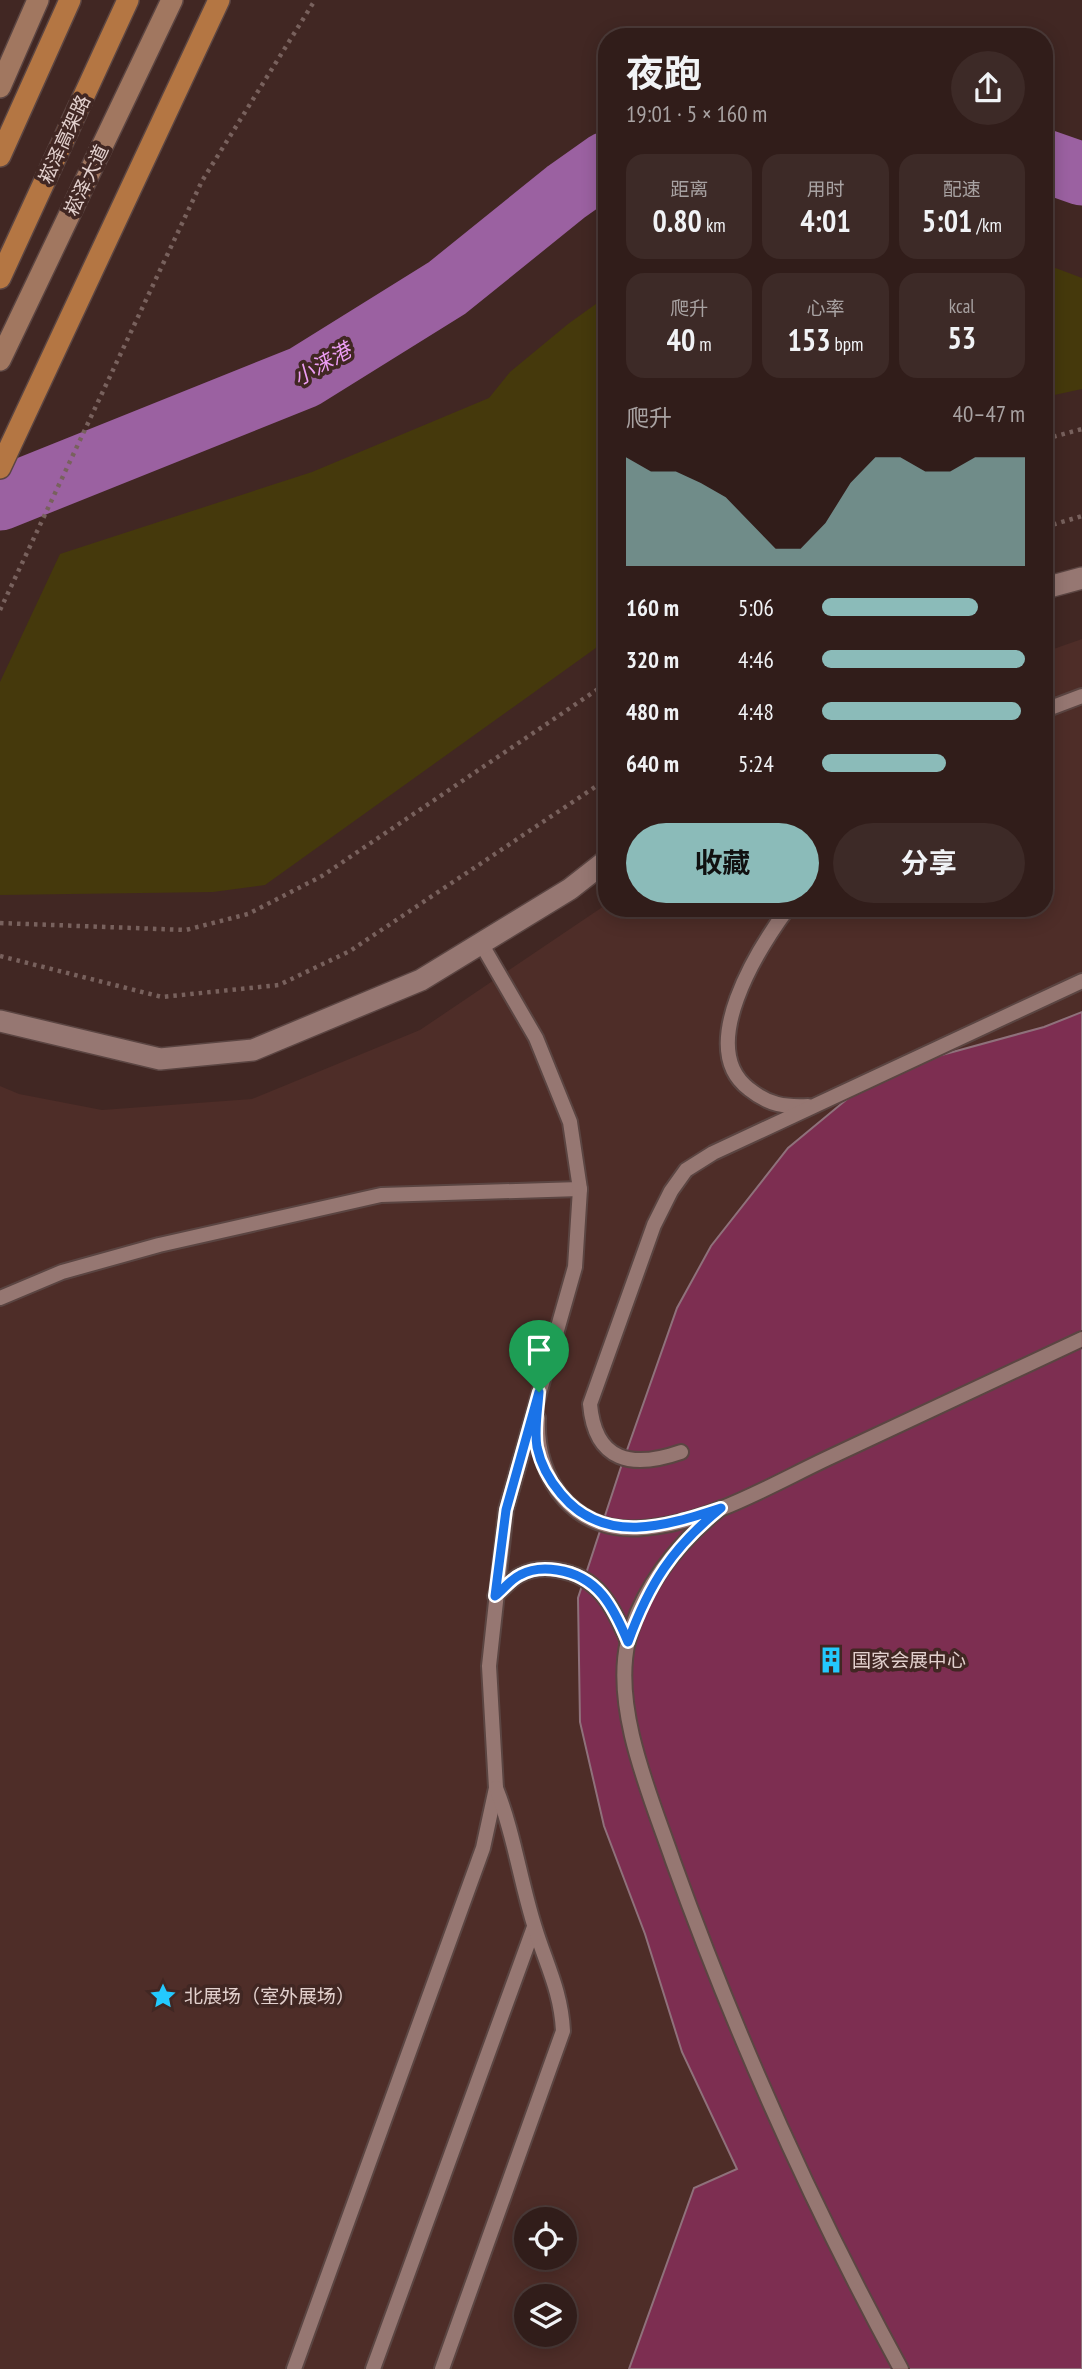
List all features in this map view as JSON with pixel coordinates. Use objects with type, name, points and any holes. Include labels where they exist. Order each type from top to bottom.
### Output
[{"type":"highway","points":[[0,156],[70,0]]},
{"type":"highway","name":"崧泽高架路","points":[[0,278],[128,0]]},
{"type":"highway","points":[[0,468],[219,0]]},
{"type":"main road","points":[[0,86],[38,0]]},
{"type":"main road","name":"崧泽大道","points":[[0,359],[172,0]]},
{"type":"street","points":[[1053,586],[1082,578]]},
{"type":"street","points":[[0,1021],[160,1059],[253,1050],[421,980],[570,889],[598,867]]},
{"type":"lane","points":[[1053,707],[1082,696]]},
{"type":"lane","points":[[782,917],[736,1002],[727,1035],[728,1060],[741,1083],[778,1107],[814,1106]]},
{"type":"lane","points":[[295,2369],[483,1848],[496,1788],[489,1666],[506,1510],[575,1267],[580,1189],[570,1122],[537,1038],[482,945]]},
{"type":"lane","points":[[681,1452],[654,1462],[631,1461],[607,1450],[592,1424],[590,1404],[654,1225],[671,1191],[686,1170],[713,1153],[1082,981]]},
{"type":"lane","points":[[0,1298],[62,1272],[159,1245],[381,1195],[580,1189]]},
{"type":"lane","points":[[539,1392],[537,1444],[547,1478],[574,1509],[607,1527],[643,1529],[721,1508],[1082,1339]]},
{"type":"lane","points":[[721,1508],[694,1530],[654,1580],[628,1642],[625,1710],[642,1772],[702,1940],[763,2089],[849,2273],[901,2369]]},
{"type":"lane","points":[[495,1596],[519,1575],[545,1568],[576,1573],[602,1591],[615,1611],[628,1642]]},
{"type":"lane","points":[[442,2369],[563,2031],[562,2001],[534,1927],[509,1821],[496,1788]]},
{"type":"lane","points":[[373,2369],[534,1927]]},
{"type":"path","points":[[0,610],[202,181],[315,0]]},
{"type":"path","points":[[1053,437],[1082,429]]},
{"type":"path","points":[[1053,525],[1082,516]]},
{"type":"path","points":[[0,923],[186,930],[248,914],[322,876],[598,689]]},
{"type":"path","points":[[0,956],[162,997],[279,985],[350,951],[598,785]]},
{"type":"shaded area","points":[[1053,267],[1082,278],[1082,389],[1053,395]]},
{"type":"shaded area","points":[[598,302],[598,646],[265,885],[213,892],[0,895],[0,682],[60,554],[312,472],[489,398],[510,372]]},
{"type":"shaded area","points":[[1082,639],[1082,2369],[0,2369],[0,1086],[19,1094],[102,1110],[252,1099],[420,1030],[598,910],[598,917],[1053,917],[1053,649]]},
{"type":"building","name":"国家会展中心","points":[[1082,1012],[1082,2369],[629,2369],[694,2188],[737,2169],[682,2052],[645,1934],[604,1826],[580,1722],[578,1598],[620,1470],[677,1308],[711,1246],[788,1148],[858,1090],[927,1059],[1044,1027]]},
{"type":"waterway","name":"小涞港","points":[[1053,164],[1082,174]]},
{"type":"waterway","name":"小涞港","points":[[0,499],[304,377],[447,288],[598,169]]},
{"type":"place","name":"国家会展中心","points":[[831,1660]]},
{"type":"place","name":"北展场（室外展场）","points":[[163,1996]]},
{"type":"route","points":[[539,1392],[537,1444],[547,1478],[574,1509],[607,1527],[643,1529],[721,1508],[694,1530],[654,1580],[628,1642],[615,1611],[602,1591],[576,1573],[545,1568],[519,1575],[495,1596],[506,1510],[539,1392]]}]
